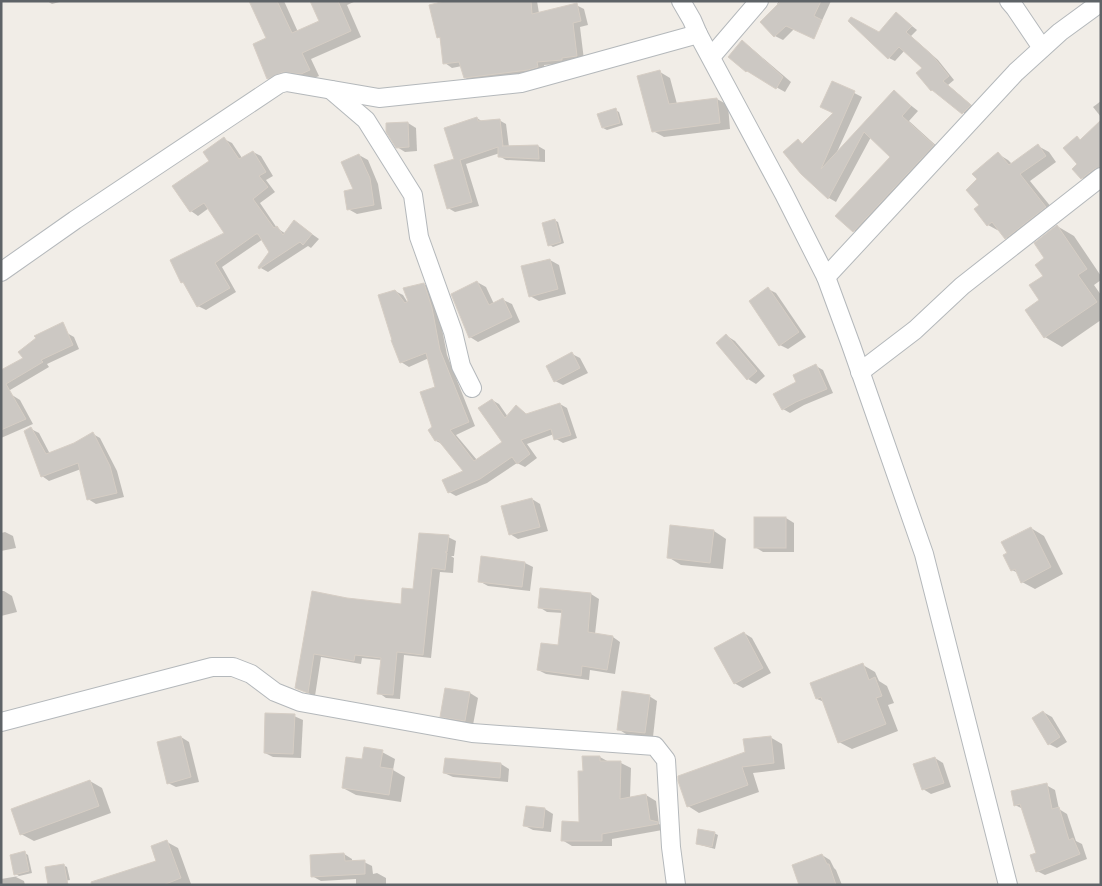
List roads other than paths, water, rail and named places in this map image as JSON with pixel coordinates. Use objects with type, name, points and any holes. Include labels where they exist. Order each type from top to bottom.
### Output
[{"type":"street","points":[[681,1],[826,277],[924,554],[1008,885]]},
{"type":"street","points":[[695,27],[697,1]]},
{"type":"street","points":[[711,57],[759,1]]},
{"type":"street","points":[[1009,1],[1042,48]]},
{"type":"street","points":[[826,277],[1016,72],[1060,32],[1101,2]]},
{"type":"street","points":[[1,272],[74,220],[279,84],[286,82],[380,98],[521,83],[695,27]]},
{"type":"street","points":[[330,90],[366,120],[413,195],[419,237],[453,332],[461,366],[472,388]]},
{"type":"street","points":[[860,372],[915,330],[962,286],[1101,177]]},
{"type":"street","points":[[1,722],[212,667],[233,667],[251,674],[275,692],[300,702],[472,733],[655,746],[666,760],[671,847],[676,885]]}]
